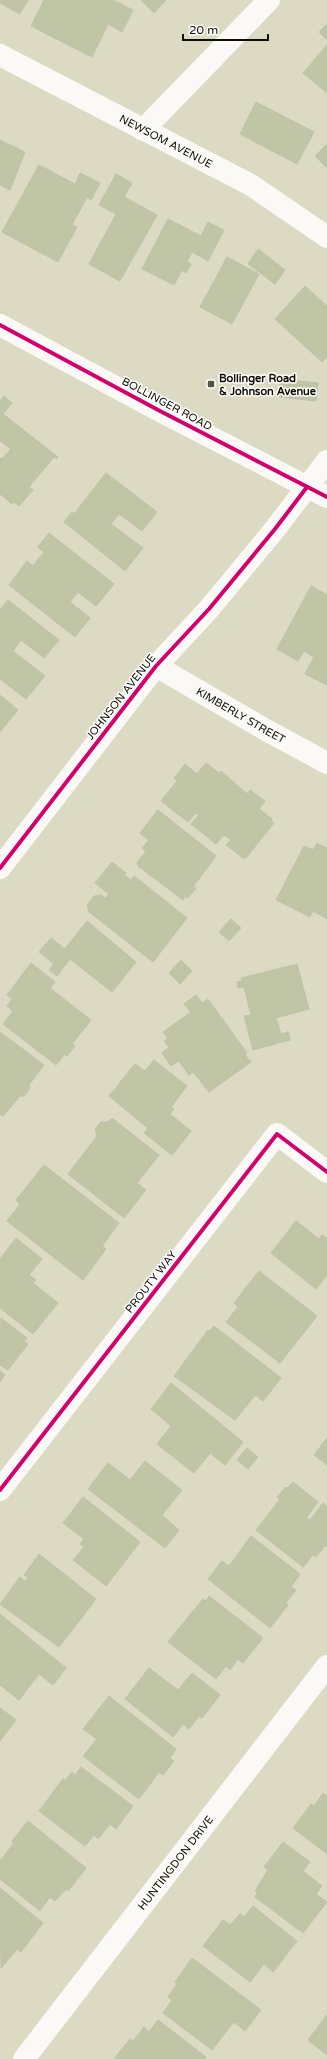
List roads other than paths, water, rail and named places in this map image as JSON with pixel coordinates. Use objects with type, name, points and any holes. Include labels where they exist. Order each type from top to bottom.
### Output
[{"type":"street","points":[[143,130],[269,0]]},
{"type":"street","name":"NEWSOM AVENUE","points":[[0,55],[251,185],[327,237]]},
{"type":"street","name":"BOLLINGER ROAD","points":[[0,325],[171,417],[327,497]]},
{"type":"street","name":"JOHNSON AVENUE","points":[[0,868],[156,666],[209,608],[276,529],[327,461]]},
{"type":"street","name":"KIMBERLY STREET","points":[[156,666],[266,730],[327,763]]},
{"type":"street","name":"PROUTY WAY","points":[[0,1490],[277,1134],[327,1172]]},
{"type":"street","name":"HUNTINGDON DRIVE","points":[[24,2059],[327,1666]]},
{"type":"place","name":"Bollinger Road & Johnson Avenue","points":[[211,384]]}]
